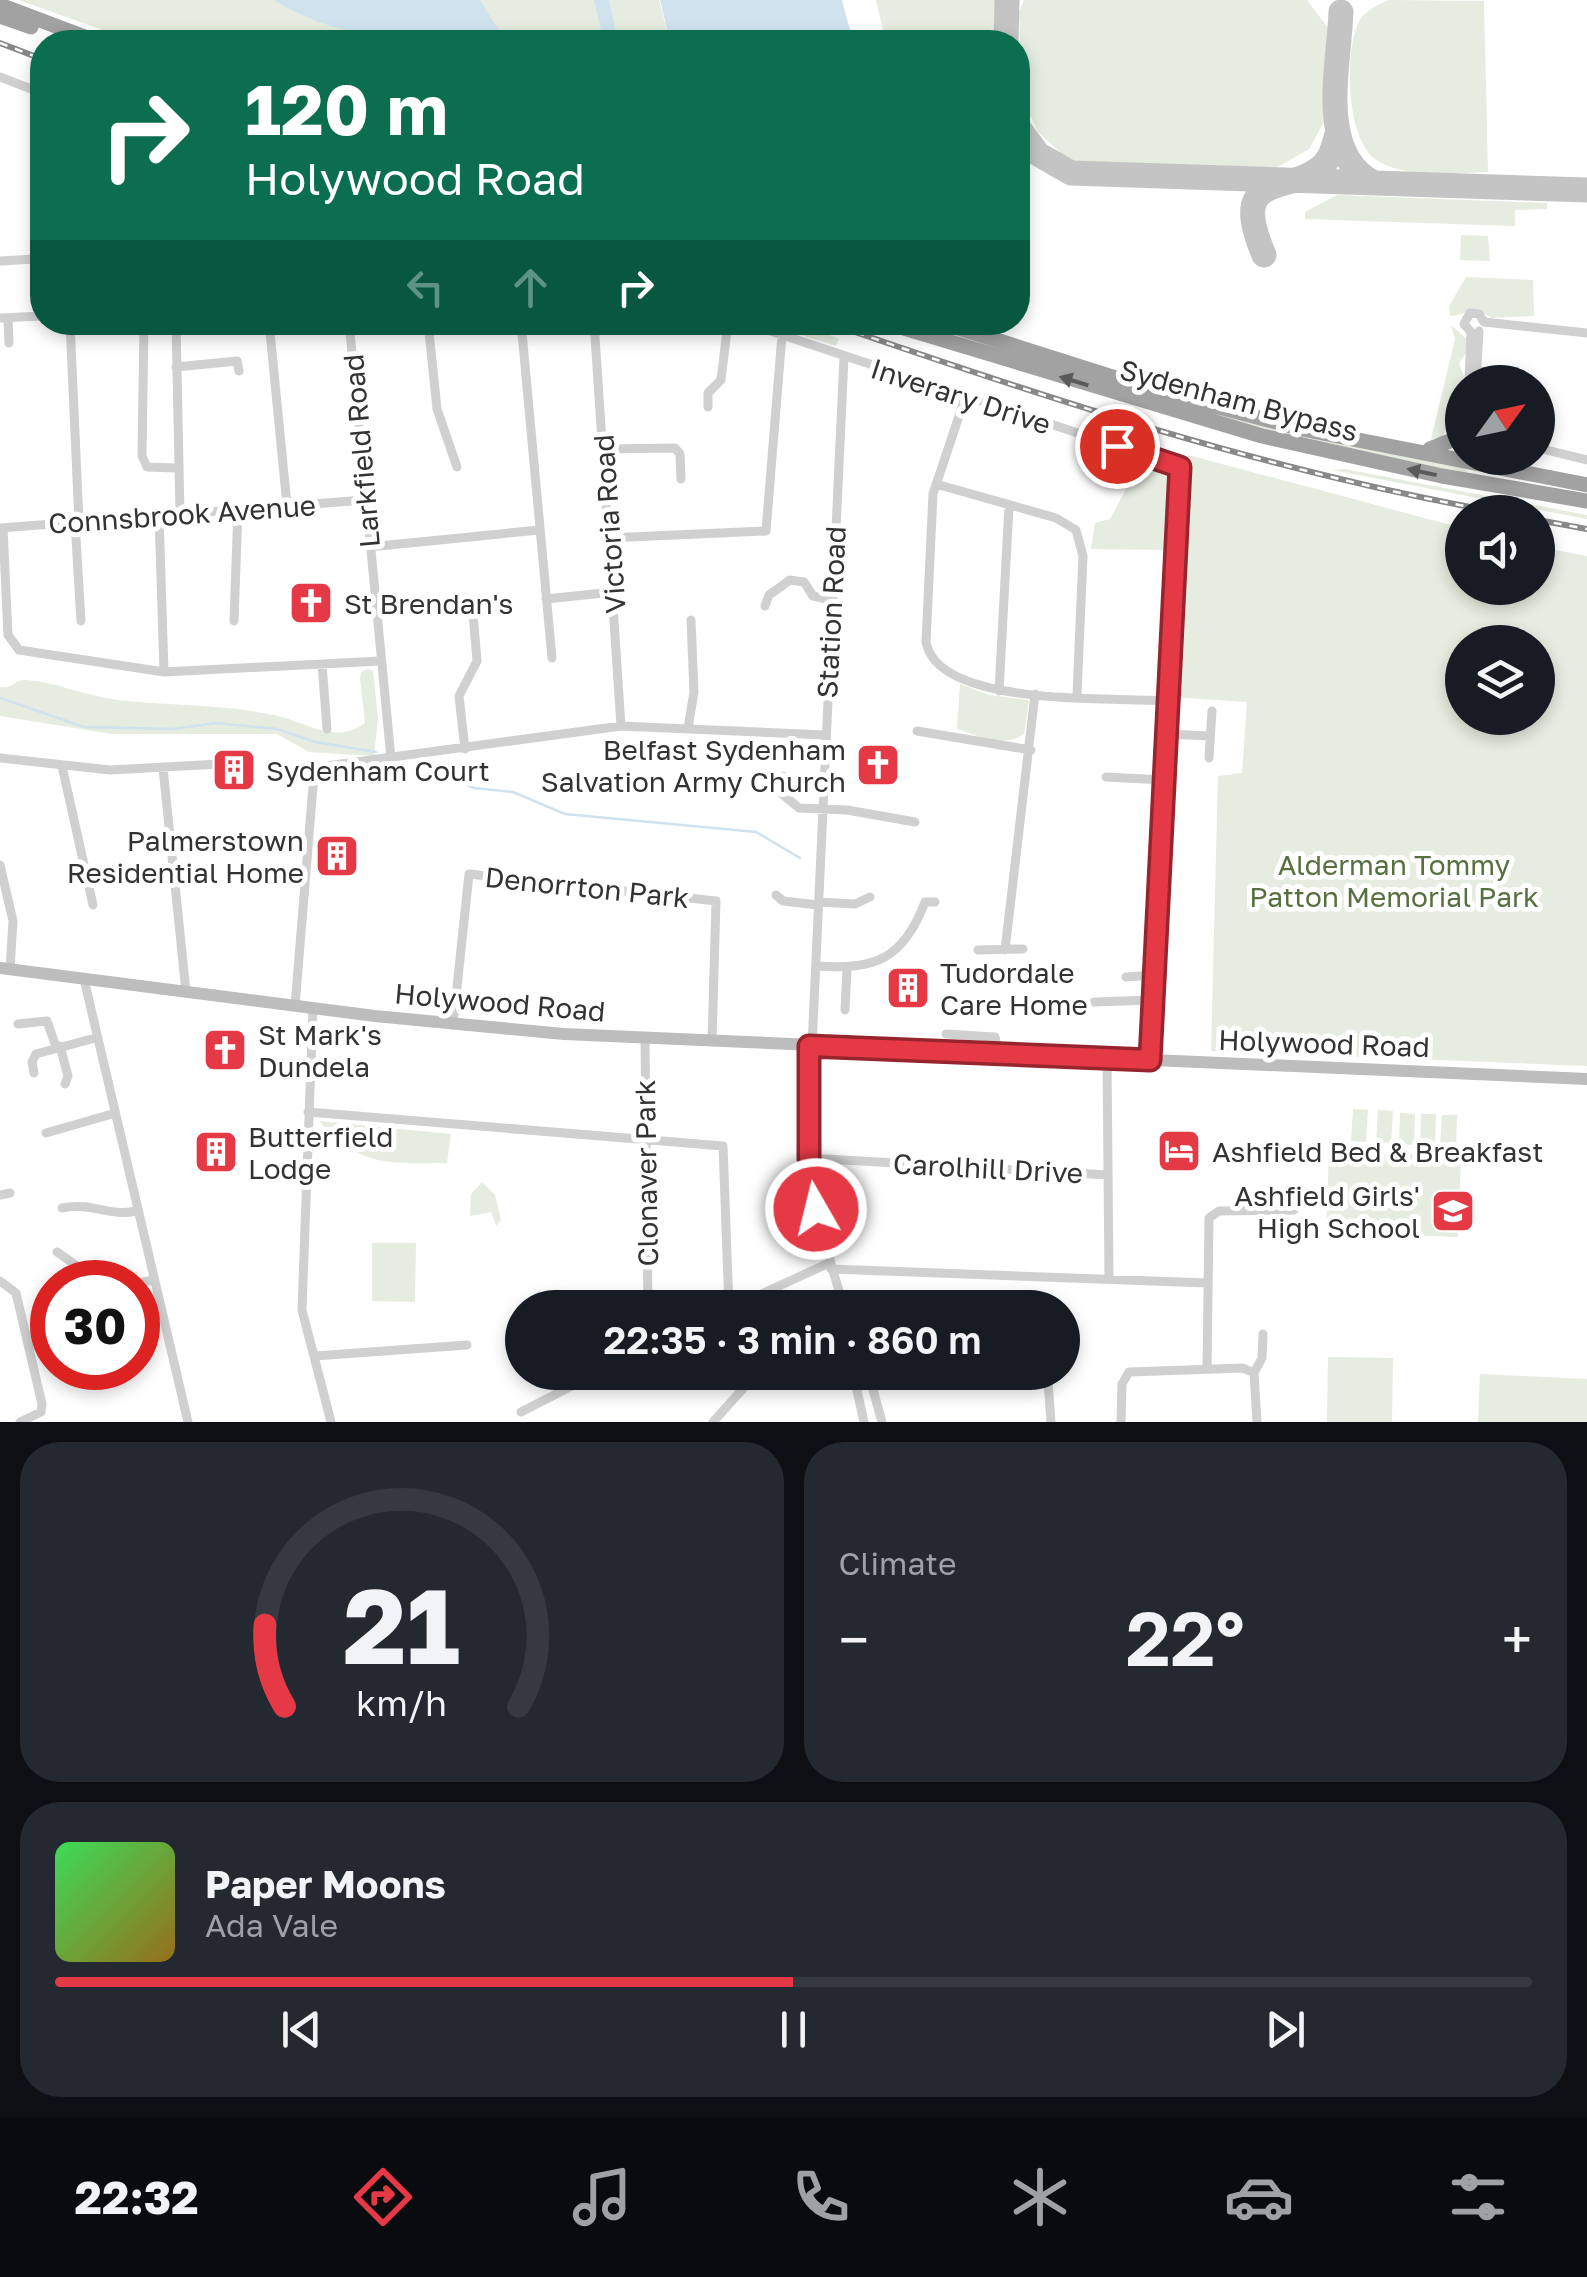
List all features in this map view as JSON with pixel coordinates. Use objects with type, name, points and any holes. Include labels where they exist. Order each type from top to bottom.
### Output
[{"type":"highway","points":[[0,5],[66,30]]},
{"type":"highway","points":[[0,16],[39,30]]},
{"type":"highway","name":"Sydenham Bypass","points":[[927,335],[1262,436],[1587,501]]},
{"type":"highway","name":"Sydenham Bypass","points":[[982,335],[1302,430],[1445,454]]},
{"type":"highway","points":[[1422,451],[1445,442]]},
{"type":"highway","points":[[1475,475],[1490,484]]},
{"type":"highway","name":"Sydenham Bypass","points":[[1548,475],[1587,486]]},
{"type":"main road","name":"Holywood Road","points":[[5,968],[452,1025],[712,1042],[1587,1080]]},
{"type":"street","points":[[0,77],[30,88]]},
{"type":"street","points":[[0,249],[1,261],[30,259]]},
{"type":"street","points":[[9,342],[4,318],[30,317]]},
{"type":"street","points":[[1477,365],[1478,328],[1542,326],[1587,333]]},
{"type":"street","points":[[70,335],[81,621]]},
{"type":"street","points":[[144,335],[142,456],[147,467],[177,468]]},
{"type":"street","points":[[176,335],[182,460],[177,468],[180,514]]},
{"type":"street","points":[[270,335],[288,505]]},
{"type":"street","name":"Larkfield Road","points":[[350,335],[391,758]]},
{"type":"street","points":[[429,335],[436,409],[457,467]]},
{"type":"street","points":[[522,335],[552,658]]},
{"type":"street","name":"Victoria Road","points":[[595,335],[621,726]]},
{"type":"street","points":[[708,407],[708,393],[720,380],[726,335]]},
{"type":"street","points":[[608,538],[766,531],[782,335]]},
{"type":"street","name":"Inverary Drive","points":[[782,335],[1180,467],[1168,701]]},
{"type":"street","name":"Station Road","points":[[839,1290],[830,1266],[809,1158],[844,357]]},
{"type":"street","points":[[176,367],[224,360],[236,361],[240,371]]},
{"type":"street","points":[[965,398],[936,484],[928,650],[938,667],[1000,691],[1168,701],[1150,1060]]},
{"type":"street","points":[[604,450],[675,448],[681,458],[680,479]]},
{"type":"street","points":[[1555,452],[1587,460]]},
{"type":"street","points":[[936,484],[1064,521],[1081,539],[1078,695]]},
{"type":"street","name":"Connsbrook Avenue","points":[[2,528],[364,500]]},
{"type":"street","points":[[1000,691],[1009,506]]},
{"type":"street","points":[[234,621],[238,509]]},
{"type":"street","points":[[160,516],[164,672]]},
{"type":"street","points":[[2,528],[8,635],[15,647],[164,672],[380,661]]},
{"type":"street","points":[[369,547],[540,530]]},
{"type":"street","points":[[765,606],[765,593],[794,580],[804,582],[818,598],[831,600]]},
{"type":"street","points":[[546,600],[612,592]]},
{"type":"street","points":[[465,748],[459,696],[477,661],[472,614]]},
{"type":"street","points":[[688,728],[694,692],[691,620]]},
{"type":"street","points":[[322,664],[327,729]]},
{"type":"street","points":[[1005,950],[1035,694]]},
{"type":"street","points":[[1209,758],[1212,711]]},
{"type":"street","points":[[295,1006],[314,774],[324,765],[621,726],[825,735]]},
{"type":"street","points":[[917,730],[1031,750]]},
{"type":"street","points":[[1166,734],[1210,736]]},
{"type":"street","points":[[0,758],[62,766],[163,768],[220,764]]},
{"type":"street","points":[[62,766],[93,906]]},
{"type":"street","points":[[163,768],[186,992]]},
{"type":"street","points":[[783,776],[782,794],[799,808],[909,821],[906,808]]},
{"type":"street","points":[[1106,777],[1164,780]]},
{"type":"street","points":[[0,864],[13,921],[5,968]]},
{"type":"street","points":[[1016,864],[1028,864]]},
{"type":"street","name":"Denorrton Park","points":[[452,1025],[469,874],[716,901],[712,1042]]},
{"type":"street","points":[[776,895],[783,901],[818,904],[855,904],[870,897]]},
{"type":"street","points":[[816,966],[868,967],[913,933],[925,902],[935,902]]},
{"type":"street","points":[[978,950],[1023,949]]},
{"type":"street","points":[[845,1010],[847,968]]},
{"type":"street","points":[[1126,977],[1155,975]]},
{"type":"street","points":[[84,979],[148,1260]]},
{"type":"street","points":[[1094,1002],[1153,1000]]},
{"type":"street","points":[[313,1008],[302,1310],[330,1422]]},
{"type":"street","points":[[18,1024],[47,1021],[68,1076],[65,1084]]},
{"type":"street","name":"Holywood Road","points":[[946,1034],[995,1037],[999,1054]]},
{"type":"street","points":[[34,1073],[33,1058],[95,1038]]},
{"type":"street","name":"Clonaver Park","points":[[645,1038],[648,1290]]},
{"type":"street","points":[[1107,1059],[1109,1279]]},
{"type":"street","points":[[308,1112],[722,1146],[730,1290]]},
{"type":"street","points":[[46,1133],[112,1114]]},
{"type":"street","name":"Carolhill Drive","points":[[809,1158],[1108,1175]]},
{"type":"street","points":[[62,1208],[91,1204],[118,1212],[136,1210]]},
{"type":"street","points":[[1207,1369],[1207,1222],[1212,1215],[1294,1210]]},
{"type":"street","points":[[57,1252],[68,1260]]},
{"type":"street","points":[[773,1290],[830,1266],[1206,1283]]},
{"type":"street","points":[[0,1281],[16,1293],[42,1404],[41,1412],[20,1422]]},
{"type":"street","points":[[160,1308],[188,1422]]},
{"type":"street","points":[[1257,1422],[1254,1373],[1262,1358],[1264,1334]]},
{"type":"street","points":[[315,1356],[466,1345]]},
{"type":"street","points":[[1121,1422],[1122,1384],[1129,1372],[1243,1368],[1254,1373]]},
{"type":"street","points":[[521,1412],[564,1390]]},
{"type":"street","points":[[713,1422],[742,1390]]},
{"type":"street","points":[[857,1390],[864,1422]]},
{"type":"street","points":[[873,1390],[882,1422]]},
{"type":"street","points":[[1048,1390],[1050,1422]]},
{"type":"green space","points":[[19,0],[659,0],[667,30],[103,30]]},
{"type":"green space","points":[[876,0],[996,0],[995,30],[883,30]]},
{"type":"green space","points":[[1024,0],[1307,0],[1328,28],[1325,120],[1309,149],[1276,168],[1076,162],[1038,132],[1030,115],[1030,30],[1019,30],[1019,12]]},
{"type":"green space","points":[[1389,0],[1484,1],[1488,172],[1400,170],[1375,159],[1366,149],[1354,117],[1350,59],[1361,18]]},
{"type":"green space","points":[[1337,195],[1547,203],[1547,209],[1515,210],[1515,226],[1305,219],[1305,212]]},
{"type":"green space","points":[[1461,235],[1488,236],[1490,261],[1460,260]]},
{"type":"green space","points":[[1466,277],[1533,280],[1534,316],[1491,318],[1475,311],[1450,316],[1449,306]]},
{"type":"green space","points":[[1451,325],[1468,340],[1468,350],[1460,365],[1449,365],[1455,339]]},
{"type":"green space","points":[[802,335],[830,335],[839,339],[836,346]]},
{"type":"green space","points":[[948,335],[961,335],[1180,403],[1445,461],[1445,470],[1281,434]]},
{"type":"green space","points":[[1445,381],[1445,432],[1443,437],[1431,439]]},
{"type":"green space","name":"Alderman Tommy Patton Memorial Park","points":[[1188,455],[1445,523],[1445,605],[1555,605],[1555,550],[1587,556],[1587,1066],[1211,1051],[1218,776],[1242,773],[1247,702],[1173,697]]},
{"type":"green space","points":[[1141,461],[1165,470],[1172,480],[1170,550],[1091,549],[1095,523],[1110,519]]},
{"type":"green space","points":[[1345,469],[1482,495],[1462,495],[1332,470]]},
{"type":"green space","points":[[1555,509],[1587,515],[1587,519],[1555,513]]},
{"type":"green space","points":[[373,671],[378,718],[374,756],[309,752],[277,734],[112,734],[0,716],[0,687],[27,680],[117,700],[258,712],[343,732],[365,723],[360,679],[361,672]]},
{"type":"green space","points":[[960,684],[989,695],[1029,700],[1024,734],[1000,740],[957,729]]},
{"type":"green space","points":[[1353,1109],[1368,1110],[1366,1142],[1351,1141]]},
{"type":"green space","points":[[1378,1110],[1393,1111],[1391,1143],[1376,1142]]},
{"type":"green space","points":[[1400,1113],[1415,1114],[1414,1145],[1399,1144]]},
{"type":"green space","points":[[1421,1114],[1436,1114],[1435,1146],[1420,1145]]},
{"type":"green space","points":[[1442,1115],[1457,1115],[1456,1147],[1440,1146]]},
{"type":"green space","points":[[319,1121],[451,1134],[447,1163],[377,1160],[349,1147]]},
{"type":"green space","points":[[1329,1152],[1461,1156],[1458,1237],[1326,1232]]},
{"type":"green space","points":[[482,1182],[495,1195],[501,1220],[496,1226],[491,1212],[470,1216],[471,1194]]},
{"type":"green space","points":[[372,1243],[416,1243],[415,1302],[372,1301]]},
{"type":"green space","points":[[1328,1357],[1393,1358],[1392,1422],[1327,1422]]},
{"type":"green space","points":[[1480,1374],[1587,1379],[1587,1422],[1478,1422]]},
{"type":"water","points":[[274,0],[480,0],[499,30],[347,30]]},
{"type":"water","points":[[594,0],[609,0],[615,30],[601,30]]},
{"type":"water","points":[[660,0],[842,0],[850,30],[667,30]]},
{"type":"waterway","points":[[0,698],[84,727],[173,729],[216,723],[277,729],[315,742],[376,752]]},
{"type":"waterway","points":[[419,763],[474,788],[513,792],[565,814],[756,832],[800,858]]},
{"type":"taxiway","points":[[1006,30],[1007,0]]},
{"type":"taxiway","points":[[1341,12],[1335,82],[1337,129],[1355,168],[1372,182]]},
{"type":"taxiway","points":[[1264,255],[1254,227],[1253,208],[1258,196],[1312,173],[1325,163],[1337,134]]},
{"type":"taxiway","points":[[1030,143],[1038,154],[1071,173],[1587,190]]},
{"type":"railway","points":[[0,43],[30,54]]},
{"type":"railway","points":[[864,335],[1158,430],[1326,476],[1445,502]]},
{"type":"railway","points":[[1555,523],[1587,529]]},
{"type":"place","name":"St Brendan's","points":[[311,603]]},
{"type":"place","name":"Belfast Sydenham Salvation Army Church","points":[[878,765]]},
{"type":"place","name":"Sydenham Court","points":[[234,770]]},
{"type":"place","name":"Palmerstown Residential Home","points":[[337,856]]},
{"type":"place","name":"Tudordale Care Home","points":[[908,988]]},
{"type":"place","name":"St Mark's Dundela","points":[[225,1050]]},
{"type":"place","name":"Ashfield Bed & Breakfast","points":[[1179,1151]]},
{"type":"place","name":"Butterfield Lodge","points":[[216,1152]]},
{"type":"place","name":"Ashfield Girls' High School","points":[[1453,1211]]},
{"type":"route","points":[[816,1209],[809,1158],[809,1046],[1150,1060],[1180,467],[1117,446]]}]
